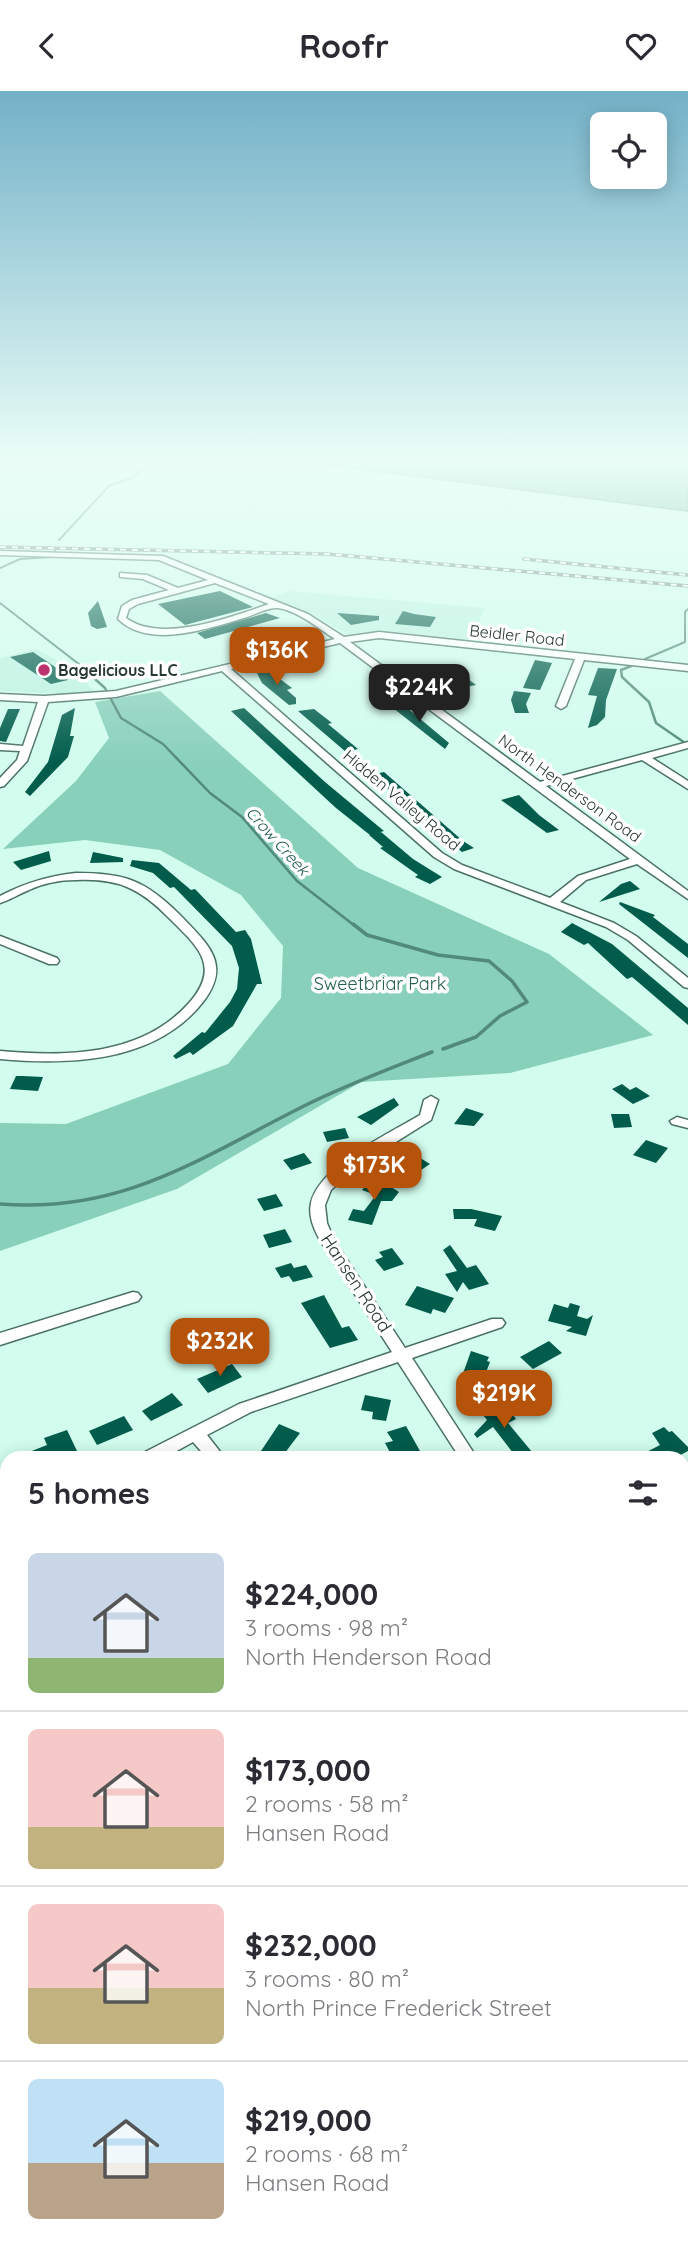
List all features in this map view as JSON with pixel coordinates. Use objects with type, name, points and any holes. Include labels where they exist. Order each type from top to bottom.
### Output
[{"type":"street","name":"North Henderson Road","points":[[171,563],[305,616],[342,640],[688,896]]},
{"type":"street","points":[[123,575],[144,577],[178,591]]},
{"type":"street","points":[[217,580],[129,605],[121,613],[122,619],[134,628],[177,631],[278,604]]},
{"type":"street","name":"Beidler Road","points":[[0,697],[44,699],[116,694],[342,640],[393,635],[688,668]]},
{"type":"street","points":[[561,706],[580,656]]},
{"type":"street","name":"Hidden Valley Road","points":[[225,669],[438,855],[458,867],[624,932],[688,984]]},
{"type":"street","points":[[0,783],[18,767],[28,749],[44,699]]},
{"type":"street","points":[[539,785],[683,746]]},
{"type":"street","points":[[0,747],[28,749]]},
{"type":"street","points":[[644,757],[688,786]]},
{"type":"street","points":[[553,902],[582,878],[640,859]]},
{"type":"street","points":[[0,900],[35,883],[62,877],[94,877],[135,885],[147,891],[195,937],[208,955],[211,969],[208,988],[190,1011],[170,1029],[140,1042],[101,1053],[68,1058],[0,1055]]},
{"type":"street","points":[[0,940],[53,961]]},
{"type":"street","name":"Hansen Road","points":[[431,1100],[426,1117],[338,1174],[324,1190],[317,1207],[324,1236],[464,1451]]},
{"type":"street","points":[[0,1339],[132,1297]]},
{"type":"street","points":[[162,1451],[245,1408],[497,1323]]},
{"type":"street","points":[[195,1433],[211,1451]]},
{"type":"shaded area","points":[[290,591],[485,608],[470,641],[387,633],[349,635],[316,616],[271,598]]},
{"type":"shaded area","points":[[36,649],[73,669],[94,691],[63,694],[0,691],[0,658]]},
{"type":"green space","name":"Sweetbriar Park","points":[[160,691],[358,868],[549,954],[653,1035],[510,1073],[361,1082],[177,1189],[0,1251],[0,1123],[66,1124],[228,1064],[281,998],[283,946],[241,895],[160,850],[85,840],[3,849],[76,781],[109,738],[95,702]]},
{"type":"building","points":[[220,591],[253,607],[185,625],[158,604]]},
{"type":"building","points":[[98,601],[107,627],[97,629],[91,626],[88,613]]},
{"type":"building","points":[[403,611],[436,617],[430,627],[395,624]]},
{"type":"building","points":[[266,613],[280,618],[205,639],[197,633]]},
{"type":"building","points":[[337,613],[379,616],[379,620],[351,625]]},
{"type":"building","points":[[33,652],[61,671],[57,672],[68,680],[51,684],[10,657]]},
{"type":"building","points":[[535,660],[552,663],[540,690],[523,688]]},
{"type":"building","points":[[598,668],[617,669],[606,700],[605,717],[597,725],[588,728],[597,696],[588,695]]},
{"type":"building","points":[[268,670],[292,688],[287,690],[296,698],[296,704],[289,705],[262,683],[257,673]]},
{"type":"building","points":[[460,673],[476,685],[460,688],[443,677]]},
{"type":"building","points":[[514,691],[531,693],[526,704],[529,713],[515,713],[511,700]]},
{"type":"building","points":[[400,702],[449,743],[445,749],[388,704]]},
{"type":"building","points":[[75,708],[70,736],[74,736],[68,757],[30,796],[25,792],[48,762],[62,715]]},
{"type":"building","points":[[244,708],[325,782],[384,831],[370,835],[336,808],[231,711]]},
{"type":"building","points":[[8,709],[20,709],[6,742],[0,741],[0,728]]},
{"type":"building","points":[[314,709],[358,749],[346,752],[298,711]]},
{"type":"building","points":[[384,772],[474,848],[462,852],[371,775]]},
{"type":"building","points":[[519,795],[559,830],[547,833],[501,800]]},
{"type":"building","points":[[381,832],[413,859],[442,877],[430,884],[415,877],[418,875],[380,848],[383,847],[369,835]]},
{"type":"building","points":[[49,851],[51,861],[21,870],[13,862]]},
{"type":"building","points":[[93,852],[123,858],[123,862],[90,863]]},
{"type":"building","points":[[132,860],[159,863],[191,890],[195,889],[236,932],[245,930],[251,939],[262,984],[257,984],[233,1026],[193,1055],[190,1052],[176,1059],[173,1056],[202,1032],[205,1033],[230,1002],[237,989],[239,968],[232,946],[174,887],[170,888],[153,873],[130,866]]},
{"type":"building","points":[[630,881],[640,889],[599,902],[621,884]]},
{"type":"building","points":[[620,902],[655,915],[653,917],[688,944],[688,958],[619,904]]},
{"type":"building","points":[[572,923],[612,944],[688,1008],[688,1025],[632,977],[627,979],[588,943],[584,945],[561,932]]},
{"type":"building","points":[[16,1076],[43,1077],[38,1091],[10,1089]]},
{"type":"building","points":[[622,1084],[630,1090],[636,1087],[650,1096],[633,1104],[612,1089]]},
{"type":"building","points":[[394,1098],[399,1105],[371,1125],[357,1117]]},
{"type":"building","points":[[466,1108],[484,1114],[474,1126],[454,1124]]},
{"type":"building","points":[[611,1114],[629,1114],[632,1127],[614,1128]]},
{"type":"building","points":[[345,1128],[349,1138],[327,1142],[323,1132]]},
{"type":"building","points":[[646,1140],[668,1148],[656,1163],[633,1155]]},
{"type":"building","points":[[304,1153],[312,1163],[291,1170],[283,1160]]},
{"type":"building","points":[[412,1153],[430,1164],[418,1172],[400,1162]]},
{"type":"building","points":[[371,1180],[385,1183],[399,1192],[392,1201],[381,1201],[372,1225],[348,1220],[353,1209],[364,1211],[376,1195],[362,1190]]},
{"type":"building","points":[[276,1194],[283,1206],[264,1211],[257,1199]]},
{"type":"building","points":[[453,1209],[471,1209],[502,1216],[495,1231],[474,1226],[477,1219],[454,1219]]},
{"type":"building","points":[[285,1229],[292,1242],[269,1248],[263,1235]]},
{"type":"building","points":[[450,1245],[467,1268],[476,1265],[489,1284],[469,1290],[463,1282],[457,1292],[445,1274],[457,1271],[443,1250]]},
{"type":"building","points":[[392,1248],[404,1264],[384,1271],[375,1260],[383,1257],[379,1252]]},
{"type":"building","points":[[291,1263],[294,1268],[306,1265],[313,1277],[293,1282],[289,1276],[281,1278],[275,1268]]},
{"type":"building","points":[[417,1286],[454,1298],[445,1313],[433,1309],[431,1314],[405,1305]]},
{"type":"building","points":[[324,1295],[342,1328],[349,1326],[358,1340],[330,1348],[301,1303]]},
{"type":"building","points":[[570,1303],[580,1306],[577,1316],[587,1319],[593,1315],[586,1336],[566,1331],[572,1327],[548,1321],[554,1304],[568,1308]]},
{"type":"building","points":[[549,1341],[562,1353],[533,1369],[520,1357]]},
{"type":"building","points":[[471,1351],[489,1357],[487,1361],[490,1362],[480,1388],[460,1382]]},
{"type":"building","points":[[232,1364],[242,1377],[208,1393],[197,1379]]},
{"type":"building","points":[[172,1393],[183,1405],[151,1421],[142,1411]]},
{"type":"building","points":[[365,1395],[391,1400],[386,1421],[372,1419],[373,1412],[361,1410]]},
{"type":"building","points":[[497,1403],[501,1408],[506,1406],[516,1419],[508,1423],[531,1451],[512,1451],[493,1427],[477,1438],[474,1434],[487,1420],[479,1410]]},
{"type":"building","points":[[124,1416],[133,1430],[97,1445],[89,1431]]},
{"type":"building","points":[[279,1424],[300,1433],[286,1451],[261,1451]]},
{"type":"building","points":[[406,1426],[420,1451],[389,1451],[385,1443],[393,1441],[387,1432]]},
{"type":"building","points":[[664,1427],[669,1432],[672,1431],[688,1447],[688,1451],[648,1451],[660,1445],[652,1433]]},
{"type":"building","points":[[67,1430],[77,1451],[32,1451],[47,1445],[44,1438]]},
{"type":"waterway","name":"Crow Creek","points":[[0,568],[12,563]]},
{"type":"waterway","name":"Crow Creek","points":[[0,603],[80,665]]},
{"type":"waterway","points":[[645,659],[685,642],[685,612],[688,609]]},
{"type":"waterway","name":"Crow Creek","points":[[77,663],[105,688],[121,718],[163,744],[210,793],[242,817],[297,881],[355,926]]},
{"type":"waterway","points":[[631,666],[621,670],[622,677],[649,702],[656,723],[688,745]]},
{"type":"waterway","name":"Crow Creek","points":[[353,924],[367,935],[438,955],[489,961],[512,981],[527,1002],[500,1016],[476,1037],[443,1049]]},
{"type":"waterway","name":"Crow Creek","points":[[0,1204],[44,1205],[84,1200],[159,1178],[336,1091],[432,1052]]},
{"type":"railway","points":[[425,563],[688,586]]},
{"type":"railway","points":[[562,563],[688,575]]},
{"type":"place","name":"Bagelicious LLC","points":[[44,670]]}]
